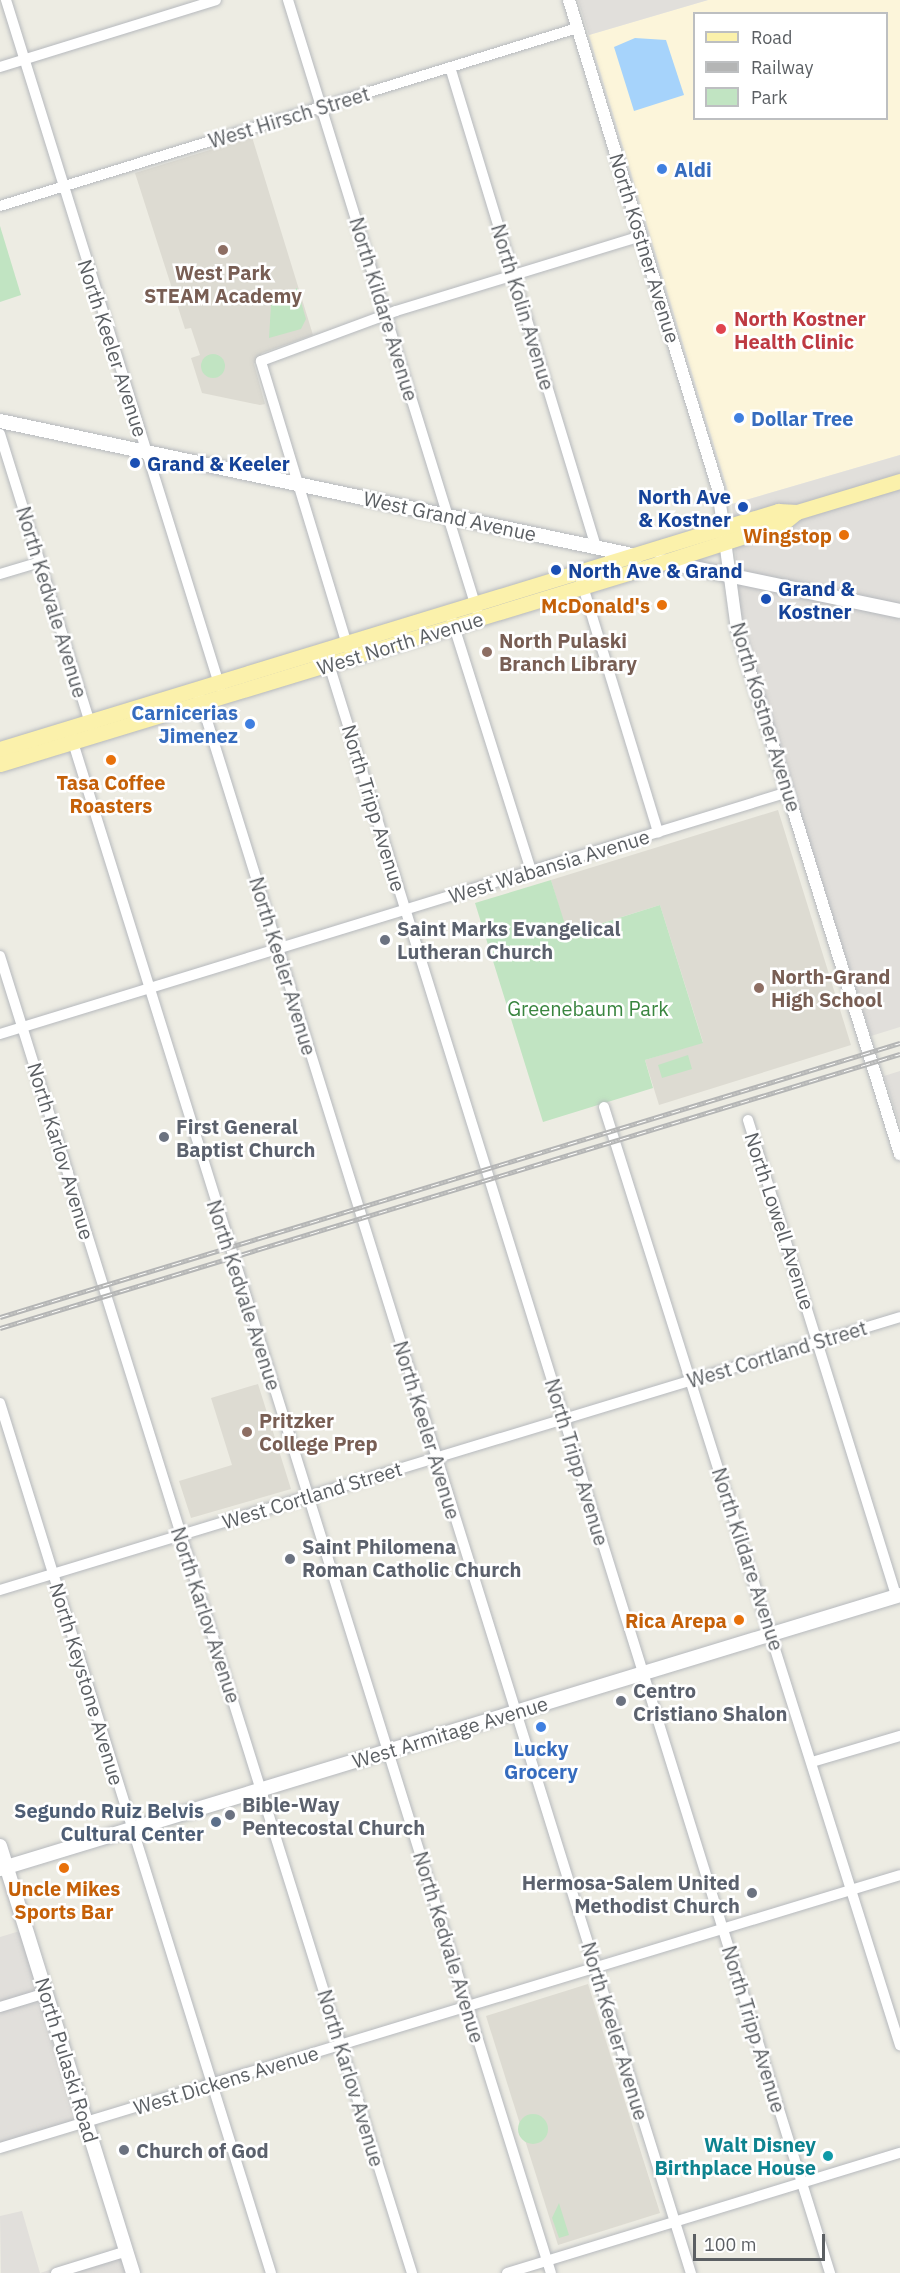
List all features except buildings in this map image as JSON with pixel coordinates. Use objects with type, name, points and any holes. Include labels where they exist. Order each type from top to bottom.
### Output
[{"type":"main road","name":"West Grand Avenue","points":[[0,422],[900,611]]},
{"type":"main road","name":"West North Avenue","points":[[581,580],[633,555],[782,524],[796,512],[900,480]]},
{"type":"main road","name":"West North Avenue","points":[[0,749],[92,729],[581,580],[664,562],[726,534]]},
{"type":"main road","name":"West North Avenue","points":[[0,764],[70,735]]},
{"type":"main road","name":"West Armitage Avenue","points":[[3,1868],[898,1596]]},
{"type":"main road","name":"North Pulaski Road","points":[[0,1846],[3,1868],[46,1994],[134,2273]]},
{"type":"street","name":"North Keeler Avenue","points":[[6,0],[221,689]]},
{"type":"street","points":[[0,67],[216,0]]},
{"type":"street","name":"North Kildare Avenue","points":[[288,0],[477,611]]},
{"type":"street","name":"North Kostner Avenue","points":[[568,0],[641,236],[726,534],[737,629],[900,1154]]},
{"type":"street","name":"West Hirsch Street","points":[[0,206],[577,28]]},
{"type":"street","name":"North Kolin Avenue","points":[[450,67],[596,548]]},
{"type":"street","points":[[348,650],[261,361],[386,317],[641,236]]},
{"type":"street","name":"North Kedvale Avenue","points":[[0,434],[92,729]]},
{"type":"street","points":[[0,574],[40,562]]},
{"type":"street","points":[[581,580],[658,832]]},
{"type":"street","points":[[452,619],[531,872]]},
{"type":"street","name":"North Tripp Avenue","points":[[327,657],[830,2273]]},
{"type":"street","name":"North Keeler Avenue","points":[[199,696],[691,2273]]},
{"type":"street","name":"North Kedvale Avenue","points":[[70,735],[551,2273]]},
{"type":"street","name":"West Wabansia Avenue","points":[[0,1034],[788,792]]},
{"type":"street","name":"North Karlov Avenue","points":[[0,956],[412,2273]]},
{"type":"street","name":"North Kildare Avenue","points":[[604,1107],[852,1890],[896,2015],[900,2045]]},
{"type":"street","name":"North Lowell Avenue","points":[[748,1120],[898,1596]]},
{"type":"street","name":"West Cortland Street","points":[[0,1590],[900,1317]]},
{"type":"street","name":"North Keystone Avenue","points":[[0,1403],[271,2273]]},
{"type":"street","points":[[812,1762],[900,1736]]},
{"type":"street","name":"West Dickens Avenue","points":[[0,2148],[900,1875]]},
{"type":"street","points":[[0,2007],[46,1994]]},
{"type":"street","points":[[507,2273],[900,2153]]},
{"type":"street","points":[[56,2273],[127,2251]]},
{"type":"shaded area","points":[[578,0],[708,0],[589,35]]},
{"type":"shaded area","points":[[708,0],[900,0],[900,455],[732,504],[589,35]]},
{"type":"shaded area","name":"West Park STEAM Academy","points":[[252,137],[313,335],[262,353],[254,364],[265,404],[260,405],[202,393],[191,358],[200,355],[191,328],[185,329],[135,173]]},
{"type":"shaded area","points":[[900,455],[900,1027],[871,1036],[741,629],[732,504]]},
{"type":"shaded area","name":"North-Grand High School","points":[[778,810],[851,1045],[659,1105],[645,1060],[703,1042],[660,905],[567,934],[551,880]]},
{"type":"shaded area","points":[[900,1071],[900,1125],[884,1076]]},
{"type":"shaded area","name":"Pritzker College Prep","points":[[258,1384],[291,1489],[191,1518],[179,1481],[232,1465],[211,1398]]},
{"type":"shaded area","points":[[20,1931],[75,2120],[0,2143],[0,1937]]},
{"type":"shaded area","points":[[588,1984],[660,2213],[558,2245],[486,2016]]},
{"type":"shaded area","points":[[22,2211],[40,2273],[1,2273],[0,2216]]},
{"type":"shaded area","points":[[119,2248],[127,2273],[40,2273]]},
{"type":"green space","points":[[0,226],[21,295],[0,302]]},
{"type":"green space","points":[[297,288],[306,319],[301,329],[269,338],[271,305]]},
{"type":"green space","points":[[213,354],[222,357],[225,366],[222,375],[213,378],[204,375],[201,366],[204,357]]},
{"type":"green space","name":"Greenebaum Park","points":[[551,880],[568,934],[660,905],[703,1043],[645,1060],[653,1088],[543,1122],[475,903]]},
{"type":"green space","points":[[688,1055],[692,1069],[662,1078],[658,1065]]},
{"type":"green space","points":[[533,2114],[539,2115],[547,2123],[547,2135],[539,2143],[533,2144],[527,2143],[519,2135],[518,2129],[519,2123],[527,2115]]},
{"type":"green space","points":[[559,2203],[569,2235],[559,2238],[552,2218]]},
{"type":"water","points":[[635,38],[666,40],[684,95],[634,111],[614,47]]},
{"type":"railway","points":[[0,1317],[900,1043]]},
{"type":"railway","points":[[0,1328],[900,1054]]},
{"type":"place","name":"Aldi","points":[[662,169]]},
{"type":"place","name":"West Park STEAM Academy","points":[[223,250]]},
{"type":"place","name":"North Kostner Health Clinic","points":[[721,329]]},
{"type":"place","name":"Dollar Tree","points":[[739,418]]},
{"type":"place","name":"Grand & Keeler","points":[[135,463]]},
{"type":"place","name":"North Ave & Kostner","points":[[743,507]]},
{"type":"place","name":"Wingstop","points":[[844,535]]},
{"type":"place","name":"North Ave & Grand","points":[[556,570]]},
{"type":"place","name":"Grand & Kostner","points":[[766,599]]},
{"type":"place","name":"McDonald's","points":[[662,605]]},
{"type":"place","name":"North Pulaski Branch Library","points":[[487,652]]},
{"type":"place","name":"Carnicerias Jimenez","points":[[250,724]]},
{"type":"place","name":"Tasa Coffee Roasters","points":[[111,760]]},
{"type":"place","name":"Saint Marks Evangelical Lutheran Church","points":[[385,940]]},
{"type":"place","name":"North-Grand High School","points":[[759,988]]},
{"type":"place","name":"First General Baptist Church","points":[[164,1137]]},
{"type":"place","name":"Pritzker College Prep","points":[[247,1432]]},
{"type":"place","name":"Saint Philomena Roman Catholic Church","points":[[290,1559]]},
{"type":"place","name":"Rica Arepa","points":[[739,1620]]},
{"type":"place","name":"Centro Cristiano Shalon","points":[[621,1701]]},
{"type":"place","name":"Lucky Grocery","points":[[541,1727]]},
{"type":"place","name":"Bible-Way Pentecostal Church","points":[[230,1815]]},
{"type":"place","name":"Segundo Ruiz Belvis Cultural Center","points":[[216,1822]]},
{"type":"place","name":"Uncle Mikes Sports Bar","points":[[64,1868]]},
{"type":"place","name":"Hermosa-Salem United Methodist Church","points":[[752,1893]]},
{"type":"place","name":"Church of God","points":[[124,2150]]},
{"type":"place","name":"Walt Disney Birthplace House","points":[[828,2156]]}]
